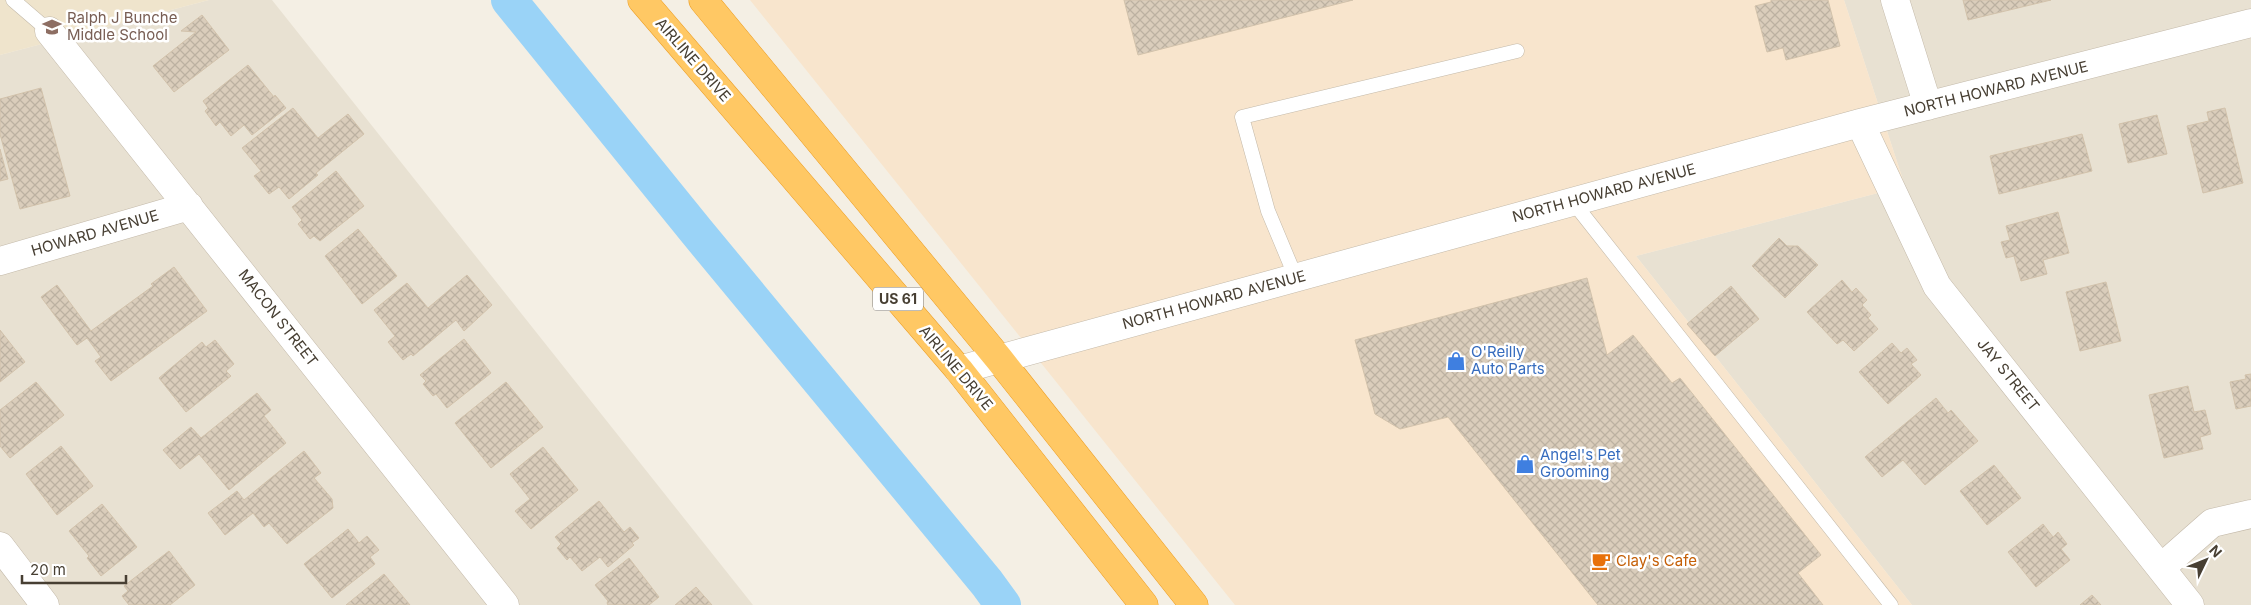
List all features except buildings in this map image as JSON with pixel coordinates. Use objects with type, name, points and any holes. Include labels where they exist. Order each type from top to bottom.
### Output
[{"type":"highway","name":"AIRLINE DRIVE","points":[[642,0],[959,370],[1144,605]]},
{"type":"highway","name":"US 61","points":[[703,0],[1000,359],[1194,605]]},
{"type":"street","points":[[1895,0],[1928,106]]},
{"type":"street","name":"NORTH HOWARD AVENUE","points":[[959,370],[1860,124],[2251,23]]},
{"type":"street","name":"MACON STREET","points":[[49,32],[506,605]]},
{"type":"street","name":"JAY STREET","points":[[1860,124],[1937,286],[2162,567],[2190,605]]},
{"type":"street","name":"HOWARD AVENUE","points":[[0,261],[189,206]]},
{"type":"street","points":[[2162,567],[2212,524],[2251,514]]},
{"type":"street","points":[[0,546],[45,605]]},
{"type":"lane","points":[[13,0],[49,32]]},
{"type":"lane","points":[[1296,278],[1268,211],[1242,117],[1517,51]]},
{"type":"lane","points":[[1573,202],[1891,605]]},
{"type":"shaded area","name":"Ralph J Bunche Middle School","points":[[0,0],[209,0],[0,55]]},
{"type":"shaded area","points":[[209,0],[272,0],[753,605],[0,605],[0,55]]},
{"type":"shaded area","points":[[750,0],[1844,0],[1905,186],[1636,256],[1912,605],[1235,605]]},
{"type":"shaded area","points":[[1844,0],[2251,0],[2251,605],[1912,605],[1636,256],[1905,186]]},
{"type":"waterway","points":[[509,0],[697,232],[987,583],[1003,605]]},
{"type":"place","name":"Ralph J Bunche Middle School","points":[[52,27]]},
{"type":"place","name":"O'Reilly Auto Parts","points":[[1456,361]]},
{"type":"place","name":"Angel's Pet Grooming","points":[[1525,464]]},
{"type":"place","name":"Clay's Cafe","points":[[1601,561]]}]
